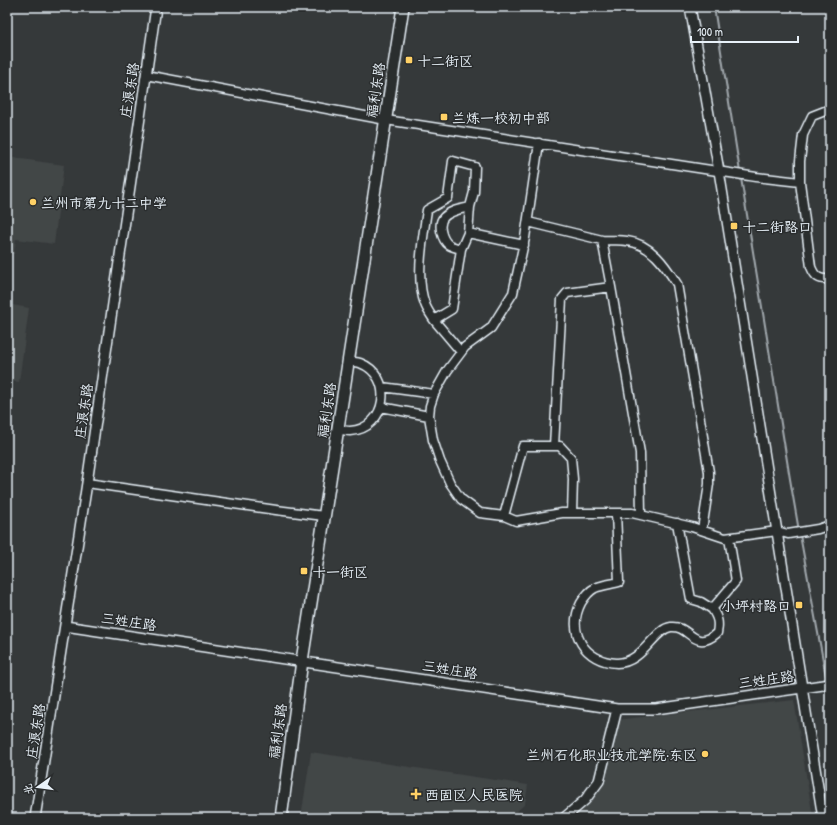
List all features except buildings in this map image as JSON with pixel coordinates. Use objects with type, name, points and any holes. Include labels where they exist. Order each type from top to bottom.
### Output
[{"type":"main road","name":"福利东路","points":[[281,818],[302,661],[403,7]]},
{"type":"street","name":"庄浪东路","points":[[35,818],[87,483],[156,7]]},
{"type":"street","points":[[690,7],[723,172],[777,531],[823,818]]},
{"type":"street","points":[[146,75],[386,120],[756,177],[800,182]]},
{"type":"street","points":[[830,109],[812,116],[803,135],[800,161],[800,182],[811,267],[814,274],[818,278],[824,280],[830,279]]},
{"type":"street","points":[[539,143],[524,246],[512,293],[491,328],[465,347],[447,371],[434,394],[429,416],[433,440],[440,461],[450,482],[461,499],[480,513],[504,516],[516,521],[562,513],[632,513],[677,523],[725,538],[777,531],[788,534],[830,525]]},
{"type":"street","points":[[434,320],[452,309],[461,250],[468,232],[470,207],[474,192],[475,167],[453,162],[448,198],[427,210],[419,282],[425,305],[434,320],[461,352]]},
{"type":"street","points":[[461,250],[448,244],[442,235],[440,227],[444,216],[455,210],[470,207]]},
{"type":"street","points":[[528,222],[602,240],[628,241],[647,248],[664,265],[677,284],[709,472],[710,484],[702,530]]},
{"type":"street","points":[[425,224],[440,227]]},
{"type":"street","points":[[468,232],[524,246]]},
{"type":"street","points":[[602,240],[640,453],[641,515]]},
{"type":"street","points":[[554,446],[562,299],[566,293],[611,287]]},
{"type":"street","points":[[338,429],[350,431],[362,429],[372,422],[379,413],[383,402],[382,387],[379,378],[371,369],[360,363],[348,361]]},
{"type":"street","points":[[382,387],[434,394]]},
{"type":"street","points":[[381,407],[429,416]]},
{"type":"street","points":[[504,516],[523,446],[560,446],[571,458],[573,479],[572,513]]},
{"type":"street","points":[[87,483],[324,516]]},
{"type":"street","points":[[616,513],[619,582],[596,588],[584,598],[576,612],[575,627],[580,642],[589,654],[603,661],[618,663],[633,658],[653,641],[659,633],[672,627],[680,629],[701,641],[716,632],[719,624],[718,617],[712,609],[701,602],[691,599],[677,523]]},
{"type":"street","points":[[712,609],[736,580],[729,538]]},
{"type":"street","name":"三姓庄路","points":[[65,626],[617,709],[656,709],[830,684]]},
{"type":"street","points":[[564,818],[585,800],[598,781],[617,709]]},
{"type":"shaded area","name":"兰州市第九十二中学","points":[[7,157],[64,165],[54,244],[16,239],[14,254],[7,253]]},
{"type":"shaded area","points":[[7,304],[29,308],[19,382],[7,381]]},
{"type":"shaded area","name":"兰州石化职业技术学院·东区","points":[[794,700],[813,818],[573,818],[585,807],[598,789],[616,720]]},
{"type":"shaded area","name":"西固区人民医院","points":[[311,752],[528,785],[525,804],[509,818],[301,818]]},
{"type":"waterway","points":[[714,7],[740,172]]},
{"type":"waterway","points":[[741,178],[799,531]]},
{"type":"waterway","points":[[800,535],[827,682]]},
{"type":"waterway","points":[[828,687],[830,699]]},
{"type":"place","name":"十二街区","points":[[409,60]]},
{"type":"place","name":"兰炼一校初中部","points":[[444,117]]},
{"type":"place","name":"兰州市第九十二中学","points":[[33,202]]},
{"type":"place","name":"十二街路口","points":[[734,226]]},
{"type":"place","name":"十一街区","points":[[304,571]]},
{"type":"place","name":"小坪村路口","points":[[799,605]]},
{"type":"place","name":"兰州石化职业技术学院·东区","points":[[705,754]]},
{"type":"place","name":"西固区人民医院","points":[[416,794]]}]
